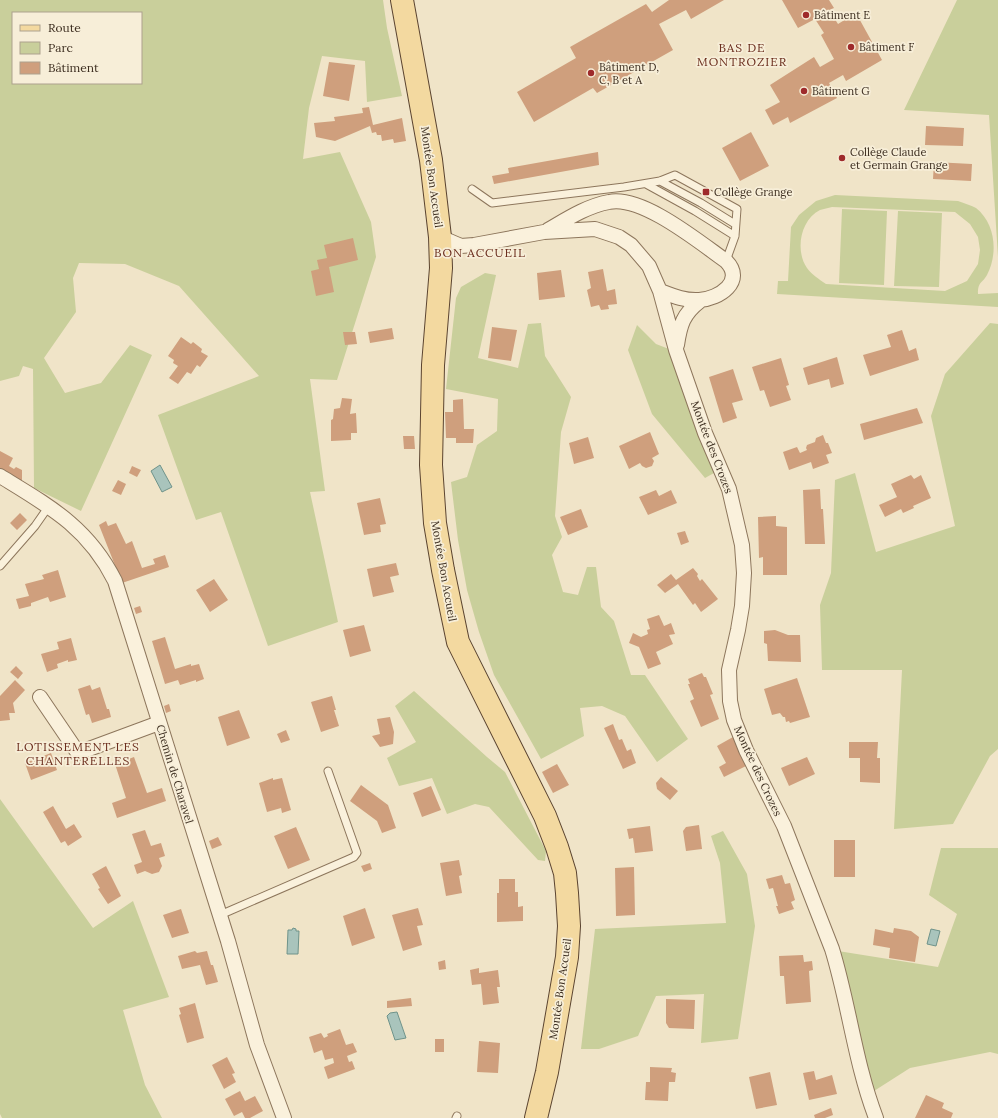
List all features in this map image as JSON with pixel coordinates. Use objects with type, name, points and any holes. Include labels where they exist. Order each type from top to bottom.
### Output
[{"type":"main road","name":"Montée Bon Accueil","points":[[402,0],[431,160],[440,237],[440,275],[433,365],[431,465],[435,523],[443,570],[458,642],[545,816],[558,847],[565,873],[568,893],[569,926],[567,957],[547,1072],[536,1118]]},
{"type":"street","name":"Montée des Crozes","points":[[544,232],[587,209],[610,201],[630,202],[665,218],[726,261],[734,272],[734,279],[730,285],[719,294],[700,300],[685,300],[660,291]]},
{"type":"street","name":"Montée des Crozes","points":[[440,237],[461,246],[544,232],[595,229],[619,238],[631,245],[649,266],[660,291],[676,350],[705,433],[728,489],[742,545],[744,567],[742,606],[729,670],[730,701],[734,720],[746,750],[784,826],[832,949],[844,991],[860,1066],[876,1118]]},
{"type":"street","name":"Montée des Crozes","points":[[676,350],[682,321],[691,307],[700,300]]},
{"type":"street","name":"Chemin de Charavel","points":[[0,476],[49,506],[78,529],[108,567],[115,581],[228,941],[257,1045],[284,1118]]},
{"type":"street","points":[[40,697],[78,753],[159,723]]},
{"type":"lane","points":[[472,189],[492,203],[624,188],[660,181],[675,175],[737,209],[735,236],[726,261]]},
{"type":"lane","points":[[660,181],[701,203],[735,224]]},
{"type":"lane","points":[[646,184],[695,211],[735,236]]},
{"type":"lane","points":[[0,566],[35,526],[49,506]]},
{"type":"lane","points":[[220,915],[354,857],[357,853],[328,771]]},
{"type":"green space","points":[[0,0],[383,0],[387,28],[402,96],[367,102],[365,61],[322,56],[309,108],[303,159],[340,152],[371,222],[376,257],[337,380],[310,379],[325,491],[310,492],[338,622],[268,646],[221,512],[196,520],[158,415],[259,376],[179,286],[125,264],[79,263],[73,278],[76,312],[44,358],[65,393],[101,383],[130,345],[152,355],[81,511],[34,488],[33,369],[23,366],[19,376],[0,381]]},
{"type":"green space","points":[[957,0],[998,0],[998,257],[989,115],[904,110]]},
{"type":"green space","points":[[835,195],[958,201],[976,208],[988,222],[994,249],[991,267],[980,285],[978,294],[998,293],[998,307],[777,294],[778,281],[788,281],[791,227],[799,215],[816,201]],"holes":[[[832,207],[955,212],[970,224],[978,237],[980,250],[978,264],[967,281],[945,291],[826,284],[811,273],[803,261],[801,245],[804,228],[813,215],[820,210]]]},
{"type":"green space","points":[[842,209],[887,211],[884,285],[839,283]]},
{"type":"green space","points":[[898,211],[942,213],[939,287],[894,286]]},
{"type":"green space","points":[[485,273],[496,275],[478,358],[518,368],[528,324],[541,323],[545,356],[571,397],[561,432],[555,516],[562,537],[552,555],[563,592],[578,595],[587,567],[596,567],[601,607],[614,621],[631,675],[645,675],[688,739],[657,762],[625,716],[602,706],[580,708],[584,736],[541,759],[494,675],[479,632],[467,590],[458,540],[451,482],[467,477],[477,445],[497,431],[498,399],[446,389],[456,298],[461,287]]},
{"type":"green space","points":[[990,323],[998,324],[998,749],[990,756],[953,824],[894,829],[902,670],[822,670],[820,605],[831,573],[835,480],[855,473],[876,552],[955,526],[931,416],[945,374]]},
{"type":"green space","points":[[637,325],[656,344],[669,349],[714,473],[705,478],[652,414],[628,350]]},
{"type":"green space","points":[[414,691],[505,772],[546,851],[545,861],[538,860],[489,807],[475,804],[447,814],[432,778],[399,786],[387,758],[416,742],[395,706]]},
{"type":"green space","points":[[0,799],[93,928],[133,901],[169,997],[123,1010],[145,1085],[162,1118],[2,1118],[0,1114]]},
{"type":"green space","points":[[723,831],[747,874],[755,926],[738,1039],[701,1043],[704,994],[656,996],[638,1036],[599,1049],[581,1049],[595,929],[726,923],[720,863],[711,836]]},
{"type":"green space","points":[[941,848],[998,848],[998,1054],[990,1052],[910,1068],[874,1091],[838,951],[938,967],[957,914],[929,895]]},
{"type":"water","points":[[160,465],[172,487],[162,492],[151,471]]},
{"type":"water","points":[[293,928],[296,929],[296,931],[299,931],[298,954],[287,954],[288,930],[292,930]]},
{"type":"water","points":[[931,929],[940,931],[936,946],[927,944]]},
{"type":"water","points":[[397,1012],[406,1038],[395,1040],[387,1016],[390,1013]]},
{"type":"building","name":"Bâtiment D, C, B et A","points":[[669,0],[724,0],[691,19],[686,10],[659,24],[673,50],[597,93],[593,88],[534,122],[517,92],[576,58],[570,47],[646,4],[652,12]]},
{"type":"building","points":[[782,0],[829,0],[834,8],[829,10],[838,24],[856,13],[882,60],[846,81],[843,75],[829,83],[837,98],[790,123],[788,117],[773,125],[765,110],[780,102],[770,85],[814,57],[820,67],[834,59],[821,35],[824,33],[815,19],[798,28]]},
{"type":"building","points":[[329,62],[355,65],[349,101],[323,96]]},
{"type":"building","points":[[369,107],[373,125],[402,118],[406,141],[394,143],[393,139],[382,141],[381,135],[377,135],[376,132],[372,133],[370,126],[335,141],[316,137],[314,123],[335,121],[334,117],[363,113],[362,108]]},
{"type":"building","points":[[926,126],[964,128],[963,146],[925,145]]},
{"type":"building","points":[[751,132],[769,166],[740,181],[722,148]]},
{"type":"building","points":[[598,152],[599,165],[494,184],[492,176],[509,173],[508,168]]},
{"type":"building","points":[[934,162],[972,164],[971,181],[933,179]]},
{"type":"building","points":[[353,238],[358,260],[329,267],[334,292],[316,296],[311,271],[319,269],[317,260],[327,258],[324,245]]},
{"type":"building","points":[[603,269],[607,291],[615,289],[617,304],[608,305],[609,309],[601,310],[599,305],[591,307],[587,290],[591,288],[588,272]]},
{"type":"building","points":[[561,270],[565,297],[539,300],[537,273]]},
{"type":"building","points":[[492,327],[517,330],[511,361],[488,358]]},
{"type":"building","points":[[392,328],[394,339],[370,343],[368,332]]},
{"type":"building","points":[[902,330],[909,351],[916,348],[919,360],[870,376],[863,355],[891,347],[887,335]]},
{"type":"building","points":[[343,332],[355,332],[357,344],[345,345]]},
{"type":"building","points":[[181,337],[191,344],[193,342],[202,349],[201,352],[208,356],[200,367],[197,365],[191,374],[187,372],[178,384],[169,378],[178,366],[173,363],[174,360],[168,356]]},
{"type":"building","points":[[837,357],[844,384],[831,388],[829,379],[808,385],[803,368]]},
{"type":"building","points":[[781,358],[789,385],[786,386],[791,400],[770,407],[764,390],[760,391],[752,367]]},
{"type":"building","points":[[733,369],[743,400],[732,403],[737,418],[723,423],[709,377]]},
{"type":"building","points":[[342,398],[352,399],[350,414],[356,413],[357,433],[351,433],[351,440],[331,441],[331,420],[333,419],[334,409],[340,408]]},
{"type":"building","points":[[463,399],[464,429],[474,429],[473,443],[456,443],[456,438],[446,438],[445,412],[453,412],[453,400]]},
{"type":"building","points":[[917,408],[923,423],[864,440],[860,424]]},
{"type":"building","points":[[650,432],[659,454],[652,458],[654,461],[652,466],[646,468],[640,463],[629,469],[619,446]]},
{"type":"building","points":[[823,435],[832,453],[826,455],[829,463],[813,469],[811,462],[789,470],[783,452],[797,447],[800,453],[807,450],[807,445],[815,442],[816,438]]},
{"type":"building","points":[[403,436],[414,436],[415,449],[404,449]]},
{"type":"building","points":[[588,437],[594,458],[574,464],[569,443]]},
{"type":"building","points":[[0,451],[13,458],[9,466],[14,469],[16,467],[22,470],[22,481],[0,468]]},
{"type":"building","points":[[132,466],[141,470],[137,477],[129,473]]},
{"type":"building","points":[[911,475],[914,479],[921,475],[931,498],[913,506],[914,508],[903,513],[901,509],[885,517],[879,505],[897,497],[891,484]]},
{"type":"building","points":[[118,480],[126,484],[121,495],[112,491]]},
{"type":"building","points":[[820,489],[825,544],[805,544],[803,490]]},
{"type":"building","points":[[656,490],[659,496],[671,490],[677,503],[648,515],[639,497]]},
{"type":"building","points":[[380,498],[386,524],[380,525],[381,532],[364,535],[357,503]]},
{"type":"building","points":[[581,509],[588,527],[568,535],[560,517]]},
{"type":"building","points":[[20,513],[27,520],[17,530],[10,523]]},
{"type":"building","points":[[776,516],[776,526],[787,527],[787,575],[763,575],[763,557],[759,558],[758,517]]},
{"type":"building","points":[[106,521],[108,526],[116,523],[126,544],[132,541],[142,568],[155,564],[153,559],[165,555],[169,567],[122,583],[99,525]]},
{"type":"building","points":[[685,531],[689,542],[681,545],[677,533]]},
{"type":"building","points":[[396,563],[399,575],[390,577],[394,592],[373,597],[367,569]]},
{"type":"building","points":[[693,568],[698,574],[697,576],[700,581],[702,579],[718,599],[701,612],[695,603],[693,605],[678,584],[665,593],[657,585],[671,574],[676,580]]},
{"type":"building","points":[[58,570],[66,597],[50,602],[48,597],[31,603],[31,606],[19,609],[16,599],[29,596],[25,584],[44,579],[42,575]]},
{"type":"building","points":[[214,579],[228,600],[210,612],[196,590]]},
{"type":"building","points":[[140,606],[142,612],[136,614],[134,608]]},
{"type":"building","points":[[659,615],[664,626],[671,623],[675,634],[669,635],[673,644],[656,652],[661,664],[648,669],[639,647],[629,643],[633,633],[641,637],[648,634],[647,630],[650,629],[647,619]]},
{"type":"building","points":[[364,625],[371,651],[350,657],[343,630]]},
{"type":"building","points":[[775,630],[788,635],[800,635],[801,662],[768,661],[767,644],[764,643],[764,631]]},
{"type":"building","points":[[165,637],[175,669],[191,664],[191,666],[199,664],[204,679],[180,685],[178,680],[165,684],[152,641]]},
{"type":"building","points":[[71,638],[77,660],[68,662],[68,660],[57,664],[58,668],[47,672],[41,654],[59,649],[57,642]]},
{"type":"building","points":[[16,666],[23,673],[18,679],[10,672]]},
{"type":"building","points":[[702,673],[704,677],[706,677],[713,694],[710,695],[719,719],[701,727],[690,701],[694,699],[688,684],[690,684],[688,679]]},
{"type":"building","points":[[797,678],[810,717],[790,723],[789,721],[786,722],[785,717],[783,717],[780,713],[772,715],[764,689]]},
{"type":"building","points":[[15,680],[25,690],[13,703],[15,713],[9,713],[10,720],[0,721],[0,696]]},
{"type":"building","points":[[90,685],[92,690],[100,687],[111,717],[92,723],[89,714],[86,715],[78,689]]},
{"type":"building","points":[[332,696],[336,710],[334,710],[339,726],[321,732],[311,702]]},
{"type":"building","points":[[169,704],[171,711],[166,713],[164,706]]},
{"type":"building","points":[[239,710],[250,738],[227,746],[218,717]]},
{"type":"building","points":[[390,717],[394,732],[393,744],[380,747],[372,736],[380,734],[377,719]]},
{"type":"building","points":[[613,724],[619,740],[622,739],[627,751],[631,749],[636,763],[623,769],[604,728]]},
{"type":"building","points":[[286,730],[290,740],[281,743],[277,734]]},
{"type":"building","points":[[733,737],[748,765],[724,777],[719,767],[726,763],[717,746]]},
{"type":"building","points":[[849,742],[878,742],[877,758],[880,758],[880,783],[860,782],[860,758],[849,758]]},
{"type":"building","points":[[51,753],[57,770],[31,780],[25,763]]},
{"type":"building","points":[[134,757],[147,793],[162,788],[166,801],[117,818],[112,803],[126,798],[115,764]]},
{"type":"building","points":[[807,757],[815,774],[789,786],[781,768]]},
{"type":"building","points":[[557,764],[569,785],[553,793],[542,772]]},
{"type":"building","points":[[661,777],[678,791],[670,800],[657,789],[656,783]]},
{"type":"building","points":[[273,778],[273,780],[282,778],[291,810],[282,813],[281,808],[267,812],[259,783]]},
{"type":"building","points":[[361,785],[388,805],[396,828],[382,833],[377,821],[350,801]]},
{"type":"building","points":[[431,786],[441,810],[422,817],[413,793]]},
{"type":"building","points":[[53,806],[66,829],[74,824],[82,837],[68,846],[65,841],[61,843],[43,812]]},
{"type":"building","points":[[699,825],[702,849],[686,851],[683,831],[686,827]]},
{"type":"building","points":[[650,826],[653,851],[635,853],[633,838],[629,839],[627,829]]},
{"type":"building","points":[[296,827],[310,860],[288,869],[274,836]]},
{"type":"building","points":[[145,830],[151,846],[161,843],[165,856],[159,858],[162,866],[159,872],[152,874],[145,871],[137,874],[134,865],[142,862],[132,834]]},
{"type":"building","points":[[218,837],[222,845],[212,849],[209,841]]},
{"type":"building","points":[[834,840],[855,840],[855,877],[834,877]]},
{"type":"building","points":[[459,860],[462,875],[459,876],[462,893],[446,896],[440,863]]},
{"type":"building","points":[[370,863],[372,869],[364,872],[361,866]]},
{"type":"building","points":[[106,866],[121,896],[108,904],[98,889],[100,888],[92,874]]},
{"type":"building","points":[[634,867],[635,915],[616,916],[615,868]]},
{"type":"building","points":[[782,875],[785,884],[790,883],[795,900],[791,902],[794,909],[779,914],[773,888],[769,889],[766,879]]},
{"type":"building","points":[[499,879],[515,879],[515,892],[518,892],[518,907],[523,906],[523,921],[497,922],[497,893],[499,893]]},
{"type":"building","points":[[365,908],[375,938],[352,946],[343,916]]},
{"type":"building","points":[[418,908],[423,925],[417,926],[422,945],[403,951],[392,915]]},
{"type":"building","points":[[181,909],[189,933],[172,938],[163,915]]},
{"type":"building","points":[[894,928],[911,931],[919,937],[915,962],[889,958],[890,948],[873,945],[875,929],[893,933]]},
{"type":"building","points":[[195,951],[197,953],[207,951],[218,982],[206,985],[200,965],[182,969],[178,956]]},
{"type":"building","points":[[803,955],[804,962],[812,961],[813,970],[809,971],[811,1002],[786,1004],[784,976],[780,976],[779,956]]},
{"type":"building","points":[[445,960],[446,969],[439,970],[438,962]]},
{"type":"building","points":[[479,968],[479,973],[498,970],[500,987],[497,987],[499,1003],[483,1005],[481,984],[472,985],[470,970]]},
{"type":"building","points":[[411,998],[412,1006],[387,1008],[387,1001]]},
{"type":"building","points":[[666,999],[695,1000],[694,1029],[669,1028],[666,1023]]},
{"type":"building","points":[[195,1003],[204,1038],[187,1043],[179,1015],[181,1014],[179,1008]]},
{"type":"building","points":[[340,1029],[346,1045],[353,1043],[357,1052],[347,1056],[349,1062],[352,1061],[355,1069],[328,1079],[324,1067],[334,1063],[333,1058],[325,1060],[322,1050],[314,1053],[309,1037],[321,1033],[324,1038],[328,1036],[327,1034]]},
{"type":"building","points":[[435,1039],[444,1039],[444,1052],[435,1052]]},
{"type":"building","points":[[479,1041],[500,1043],[498,1073],[477,1072]]},
{"type":"building","points":[[227,1057],[235,1073],[232,1074],[236,1082],[224,1089],[212,1065]]},
{"type":"building","points":[[650,1067],[672,1068],[671,1072],[676,1073],[675,1082],[669,1082],[668,1101],[645,1100],[646,1082],[650,1082]]},
{"type":"building","points":[[814,1071],[816,1080],[832,1075],[837,1094],[809,1100],[803,1073]]},
{"type":"building","points":[[770,1072],[777,1105],[756,1109],[749,1077]]},
{"type":"building","points":[[240,1091],[245,1101],[255,1096],[263,1111],[250,1118],[245,1118],[242,1112],[234,1116],[225,1099]]},
{"type":"building","points":[[926,1095],[944,1103],[942,1108],[953,1113],[951,1118],[915,1118]]},
{"type":"building","points":[[831,1108],[833,1115],[825,1118],[815,1118],[814,1115]]},
{"type":"place","name":"Bâtiment E","points":[[806,15]]},
{"type":"place","name":"Bâtiment F","points":[[851,47]]},
{"type":"place","name":"Bâtiment D, C, B et A","points":[[591,73]]},
{"type":"place","name":"Bâtiment G","points":[[804,91]]},
{"type":"place","name":"Collège Claude et Germain Grange","points":[[842,158]]},
{"type":"place","name":"Collège Grange","points":[[706,192]]},
{"type":"district","name":"BAS DE MONTROZIER","points":[[742,54]]},
{"type":"district","name":"BON ACCUEIL","points":[[480,252]]},
{"type":"district","name":"LOTISSEMENT LES CHANTERELLES","points":[[78,753]]}]
